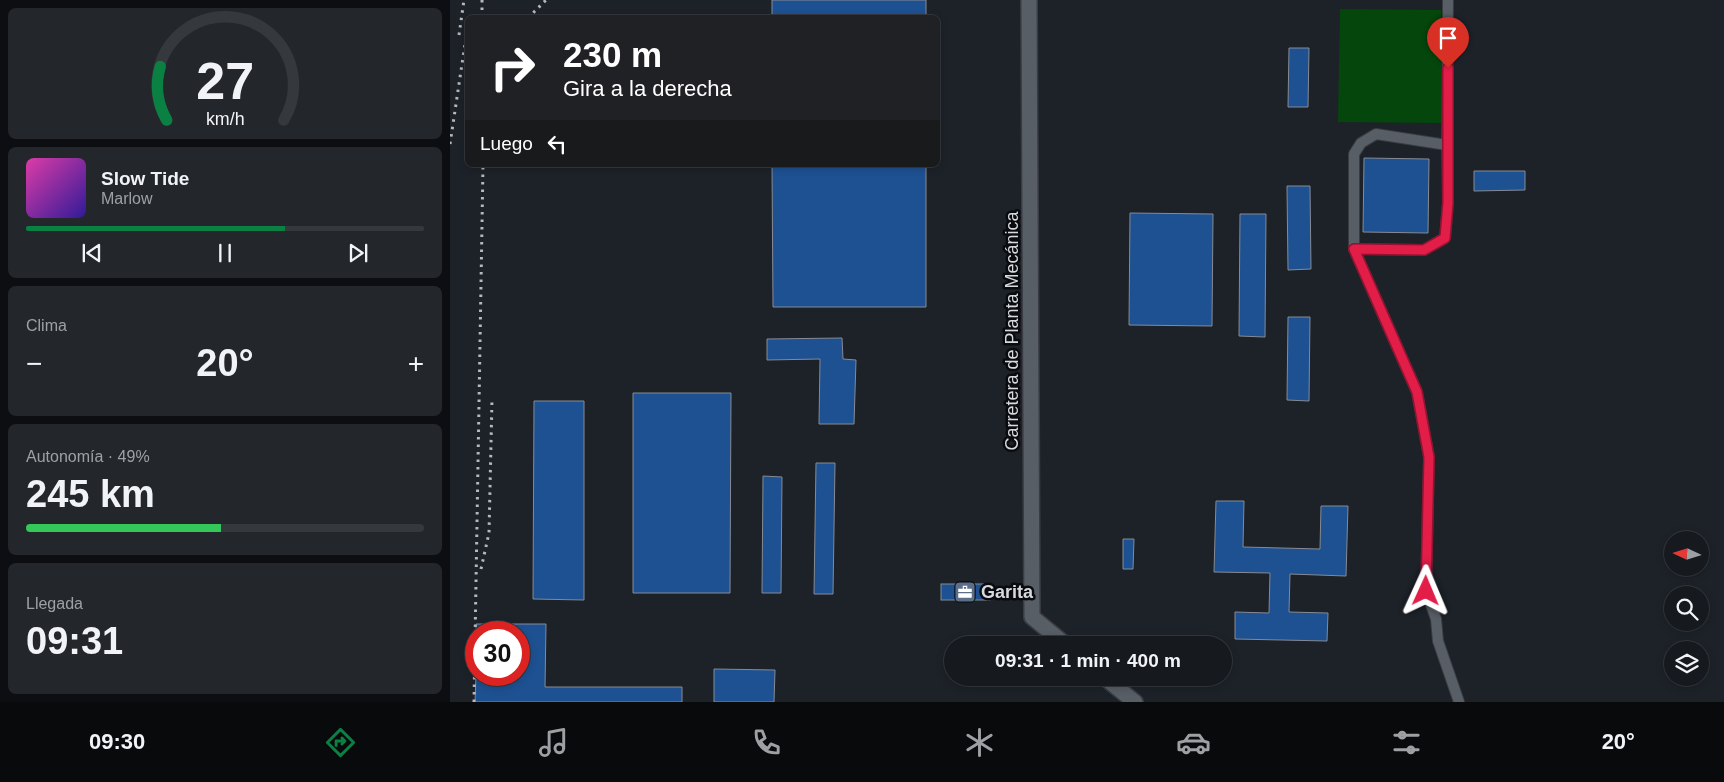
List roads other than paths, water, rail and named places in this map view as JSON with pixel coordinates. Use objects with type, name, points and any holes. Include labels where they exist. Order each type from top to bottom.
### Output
[{"type":"street","name":"Carretera de Planta Mecánica","points":[[1029,0],[1032,617],[1055,636]]},
{"type":"street","points":[[1354,249],[1424,250],[1445,238],[1448,203],[1448,0]]},
{"type":"street","points":[[1447,145],[1376,134],[1361,143],[1354,154],[1354,249],[1417,392],[1429,457],[1426,591],[1436,619],[1438,641],[1459,702]]},
{"type":"street","points":[[1115,686],[1135,702]]},
{"type":"railway","points":[[459,35],[464,0]]},
{"type":"railway","points":[[482,0],[482,15]]},
{"type":"railway","points":[[531,15],[546,0]]},
{"type":"railway","points":[[450,144],[465,44]]},
{"type":"railway","points":[[474,702],[483,167]]},
{"type":"railway","points":[[481,569],[489,533],[492,399]]},
{"type":"place","name":"Garita","points":[[965,592]]}]
